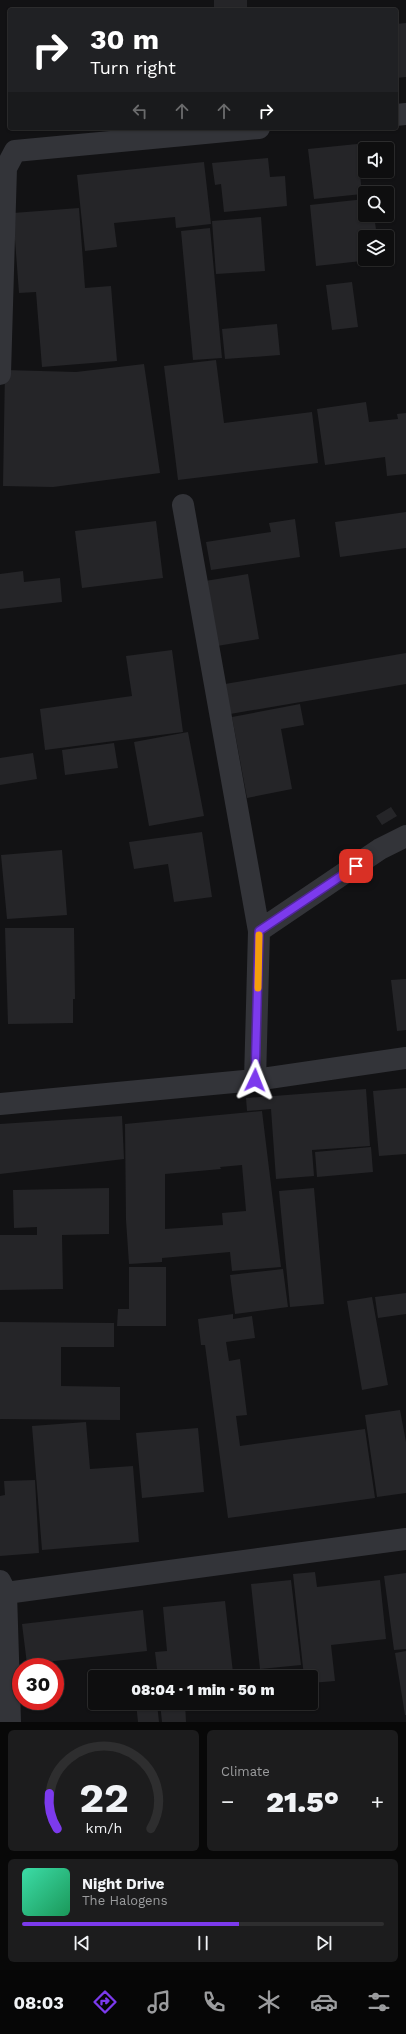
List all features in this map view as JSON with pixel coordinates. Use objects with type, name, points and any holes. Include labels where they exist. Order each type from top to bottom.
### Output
[{"type":"street","points":[[0,374],[6,168],[15,151],[238,130]]},
{"type":"street","points":[[183,505],[259,931],[255,1080]]},
{"type":"street","points":[[259,931],[380,849],[406,836]]},
{"type":"street","points":[[0,1104],[255,1080],[406,1058]]},
{"type":"street","points":[[10,1722],[3,1587],[406,1539]]},
{"type":"building","points":[[214,0],[247,0],[247,8],[214,8]]},
{"type":"building","points":[[406,23],[406,77],[398,78],[398,24]]},
{"type":"building","points":[[357,144],[358,178],[360,178],[361,186],[358,186],[358,194],[314,199],[308,149]]},
{"type":"building","points":[[268,158],[270,177],[285,176],[287,206],[224,212],[221,184],[215,185],[212,163]]},
{"type":"building","points":[[204,162],[211,224],[176,228],[175,217],[114,223],[117,247],[85,251],[77,175]]},
{"type":"building","points":[[358,200],[358,222],[375,222],[376,230],[358,230],[358,261],[316,266],[310,205]]},
{"type":"building","points":[[79,208],[85,288],[111,286],[117,361],[42,367],[36,292],[19,293],[13,213]]},
{"type":"building","points":[[261,217],[265,271],[216,274],[212,221]]},
{"type":"building","points":[[210,228],[222,358],[193,360],[181,231]]},
{"type":"building","points":[[352,282],[358,327],[332,330],[326,285]]},
{"type":"building","points":[[277,324],[280,355],[225,359],[222,329]]},
{"type":"building","points":[[216,360],[224,423],[312,412],[318,463],[178,480],[164,366]]},
{"type":"building","points":[[144,364],[160,473],[53,487],[3,486],[5,370],[76,372]]},
{"type":"building","points":[[366,402],[369,422],[398,419],[397,414],[406,413],[406,474],[387,476],[385,457],[325,465],[317,409]]},
{"type":"building","points":[[406,512],[406,548],[340,557],[335,522]]},
{"type":"building","points":[[295,519],[300,557],[211,570],[206,542],[271,532],[269,523]]},
{"type":"building","points":[[156,521],[163,578],[82,588],[75,531]]},
{"type":"building","points":[[23,571],[24,582],[60,578],[62,602],[0,609],[0,574]]},
{"type":"building","points":[[248,574],[259,639],[211,647],[199,582]]},
{"type":"building","points":[[172,650],[183,732],[45,750],[40,709],[132,696],[126,656]]},
{"type":"building","points":[[406,653],[406,684],[230,714],[225,684]]},
{"type":"building","points":[[300,704],[304,725],[281,729],[292,789],[247,798],[232,717]]},
{"type":"building","points":[[188,732],[204,816],[149,826],[134,742]]},
{"type":"building","points":[[114,743],[118,768],[65,775],[62,750]]},
{"type":"building","points":[[33,753],[37,779],[0,785],[0,758]]},
{"type":"building","points":[[391,807],[397,816],[382,825],[376,816]]},
{"type":"building","points":[[202,832],[212,897],[174,902],[168,864],[134,869],[129,842]]},
{"type":"building","points":[[62,850],[67,915],[7,919],[1,855]]},
{"type":"building","points":[[5,928],[74,928],[75,999],[73,999],[73,1023],[8,1024]]},
{"type":"building","points":[[406,979],[406,1030],[397,1031],[391,980]]},
{"type":"building","points":[[406,1088],[406,1154],[379,1156],[373,1091]]},
{"type":"building","points":[[366,1089],[370,1146],[312,1150],[314,1176],[276,1179],[271,1109],[247,1111],[246,1098]]},
{"type":"building","points":[[262,1111],[281,1267],[232,1271],[230,1252],[162,1258],[162,1262],[129,1264],[126,1220],[125,1124]],"holes":[[[242,1165],[246,1211],[222,1213],[223,1225],[165,1229],[165,1174],[221,1169],[220,1167]]]},
{"type":"building","points":[[122,1116],[124,1159],[0,1174],[0,1124]]},
{"type":"building","points":[[371,1147],[373,1172],[317,1177],[315,1152]]},
{"type":"building","points":[[109,1188],[109,1234],[62,1235],[63,1289],[0,1290],[0,1235],[37,1235],[37,1227],[14,1228],[13,1190]]},
{"type":"building","points":[[314,1188],[324,1304],[290,1307],[279,1191]]},
{"type":"building","points":[[129,1267],[166,1267],[166,1326],[117,1326],[118,1309],[129,1309]]},
{"type":"building","points":[[283,1269],[288,1307],[235,1314],[230,1275]]},
{"type":"building","points":[[406,1293],[406,1314],[378,1318],[375,1297]]},
{"type":"building","points":[[372,1297],[388,1385],[362,1390],[347,1301]]},
{"type":"building","points":[[233,1314],[233,1319],[252,1316],[255,1338],[226,1342],[229,1361],[240,1359],[247,1415],[236,1416],[240,1446],[365,1429],[375,1498],[228,1518],[205,1345],[201,1345],[198,1319]]},
{"type":"building","points":[[0,1322],[114,1323],[114,1347],[61,1347],[61,1386],[120,1387],[120,1420],[0,1419]]},
{"type":"building","points":[[400,1410],[406,1442],[406,1493],[377,1497],[365,1415]]},
{"type":"building","points":[[86,1422],[90,1469],[133,1466],[139,1542],[42,1550],[32,1426]]},
{"type":"building","points":[[198,1428],[204,1492],[142,1498],[136,1433]]},
{"type":"building","points":[[35,1480],[39,1553],[0,1556],[0,1496],[5,1495],[4,1481]]},
{"type":"building","points":[[315,1572],[317,1587],[380,1580],[386,1639],[331,1645],[335,1681],[318,1682],[318,1670],[303,1670],[293,1574]]},
{"type":"building","points":[[406,1573],[406,1649],[394,1650],[384,1576]]},
{"type":"building","points":[[291,1580],[301,1665],[260,1669],[251,1584]]},
{"type":"building","points":[[225,1601],[233,1670],[157,1670],[155,1652],[167,1651],[163,1607]]},
{"type":"building","points":[[143,1610],[147,1651],[64,1660],[64,1658],[26,1658],[22,1624]]},
{"type":"building","points":[[406,1651],[406,1715],[405,1715],[395,1653]]},
{"type":"building","points":[[137,1710],[158,1710],[159,1722],[138,1722]]},
{"type":"building","points":[[161,1710],[185,1710],[186,1722],[162,1722]]},
{"type":"slow traffic","points":[[258,988],[259,935]]},
{"type":"route","points":[[255,1080],[259,931],[356,866]]}]
